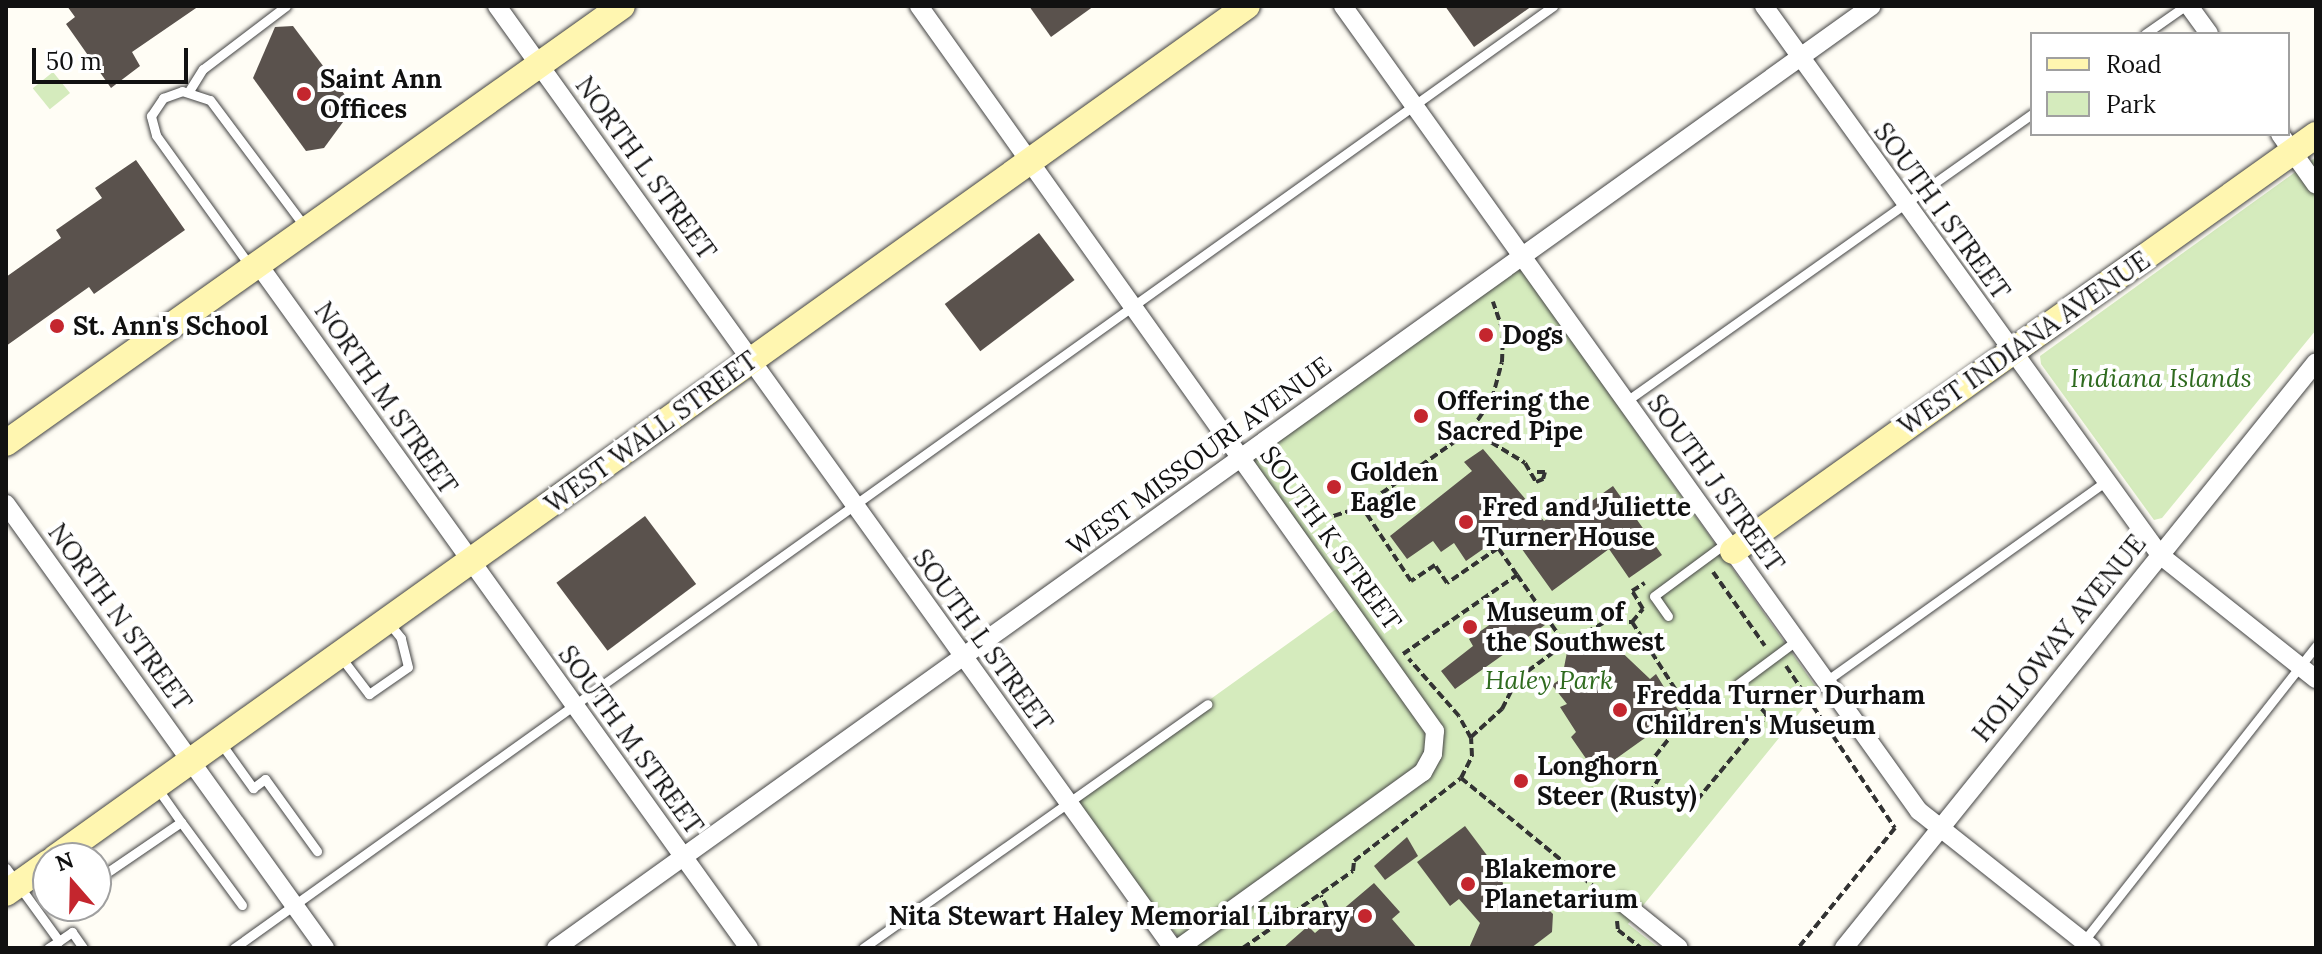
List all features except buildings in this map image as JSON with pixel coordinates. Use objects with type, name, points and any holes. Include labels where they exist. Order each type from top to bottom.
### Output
[{"type":"street","name":"NORTH L STREET","points":[[497,6],[751,361]]},
{"type":"street","points":[[6,443],[622,6]]},
{"type":"street","name":"SOUTH K STREET","points":[[919,6],[1241,458],[1397,658],[1430,718],[1433,754],[1416,778],[1176,948]]},
{"type":"street","name":"WEST WALL STREET","points":[[79,842],[1247,6]]},
{"type":"street","name":"SOUTH J STREET","points":[[1343,6],[1625,402],[1723,550],[1797,640],[1919,811],[2084,946]]},
{"type":"street","name":"SOUTH I STREET","points":[[1764,6],[2160,555],[2316,679]]},
{"type":"street","name":"WEST MISSOURI AVENUE","points":[[556,948],[1872,6]]},
{"type":"street","points":[[2187,6],[2207,32]]},
{"type":"street","name":"WEST INDIANA AVENUE","points":[[1723,550],[2012,352],[2286,143],[2316,135]]},
{"type":"street","points":[[2286,143],[2316,185]]},
{"type":"street","name":"NORTH M STREET","points":[[255,266],[471,562]]},
{"type":"street","name":"SOUTH L STREET","points":[[751,361],[1067,802],[1176,948]]},
{"type":"street","name":"HOLLOWAY AVENUE","points":[[1844,948],[2316,362]]},
{"type":"street","name":"NORTH N STREET","points":[[6,504],[325,948]]},
{"type":"street","name":"SOUTH M STREET","points":[[471,562],[749,948]]},
{"type":"street","name":"WEST WALL STREET","points":[[10,882],[32,871]]},
{"type":"street","points":[[1616,905],[1679,948]]},
{"type":"lane","points":[[189,91],[203,69],[286,6]]},
{"type":"lane","points":[[234,948],[1553,6]]},
{"type":"lane","points":[[2148,32],[2187,6]]},
{"type":"lane","points":[[255,266],[152,128],[157,104],[173,92],[189,91],[216,107],[307,230]]},
{"type":"lane","points":[[1625,402],[2030,115]]},
{"type":"lane","points":[[1826,681],[2105,482]]},
{"type":"lane","points":[[1668,616],[1654,596],[1723,550]]},
{"type":"lane","points":[[340,656],[369,694],[408,667],[401,638],[388,621]]},
{"type":"lane","points":[[1738,684],[1797,640]]},
{"type":"lane","points":[[2084,946],[2316,646]]},
{"type":"lane","points":[[863,948],[1207,704]]},
{"type":"lane","points":[[220,742],[253,788],[265,779],[317,851]]},
{"type":"lane","points":[[156,787],[242,905]]},
{"type":"lane","points":[[112,869],[181,822]]},
{"type":"lane","points":[[10,882],[59,941]]},
{"type":"lane","points":[[48,948],[72,932],[83,948]]},
{"type":"path","points":[[1304,527],[1362,507],[1471,430],[1492,399],[1502,362],[1503,331],[1487,293]]},
{"type":"path","points":[[1479,309],[1501,294]]},
{"type":"path","points":[[1471,430],[1501,445],[1535,472]]},
{"type":"path","points":[[1362,507],[1411,581],[1435,565],[1447,583],[1498,548],[1565,644]]},
{"type":"path","points":[[1304,512],[1320,535]]},
{"type":"path","points":[[1723,550],[1711,569],[1784,665],[1895,828],[1798,948]]},
{"type":"path","points":[[1397,658],[1517,575]]},
{"type":"path","points":[[1471,738],[1502,709],[1518,678],[1565,644],[1605,622],[1632,622],[1690,712],[1649,764],[1660,777],[1651,791],[1673,807],[1684,796],[1697,800],[1767,715],[1748,698],[1756,686]]},
{"type":"path","points":[[1396,641],[1397,658]]},
{"type":"path","points":[[1774,673],[1784,665]]},
{"type":"path","points":[[1461,778],[1616,905],[1618,930],[1641,948]]},
{"type":"path","points":[[1301,908],[1312,921],[1322,919],[1327,908],[1321,895]]},
{"type":"green space","points":[[53,72],[70,93],[50,109],[33,88]]},
{"type":"green space","name":"Indiana Islands","points":[[2316,157],[2316,330],[2162,518],[2154,520],[2041,364],[2040,356]]},
{"type":"green space","name":"Haley Park","points":[[1521,268],[1818,690],[1628,924],[1659,948],[1187,948],[1067,802],[1350,599],[1251,458]]},
{"type":"place","name":"Saint Ann Offices","points":[[304,94]]},
{"type":"place","name":"St. Ann's School","points":[[57,326]]},
{"type":"place","name":"Dogs","points":[[1486,335]]},
{"type":"place","name":"Offering the Sacred Pipe","points":[[1421,416]]},
{"type":"place","name":"Golden Eagle","points":[[1334,487]]},
{"type":"place","name":"Fred and Juliette Turner House","points":[[1466,522]]},
{"type":"place","name":"Museum of the Southwest","points":[[1470,627]]},
{"type":"place","name":"Fredda Turner Durham Children's Museum","points":[[1620,710]]},
{"type":"place","name":"Longhorn Steer (Rusty)","points":[[1521,781]]},
{"type":"place","name":"Blakemore Planetarium","points":[[1468,884]]},
{"type":"place","name":"Nita Stewart Haley Memorial Library","points":[[1365,916]]}]
